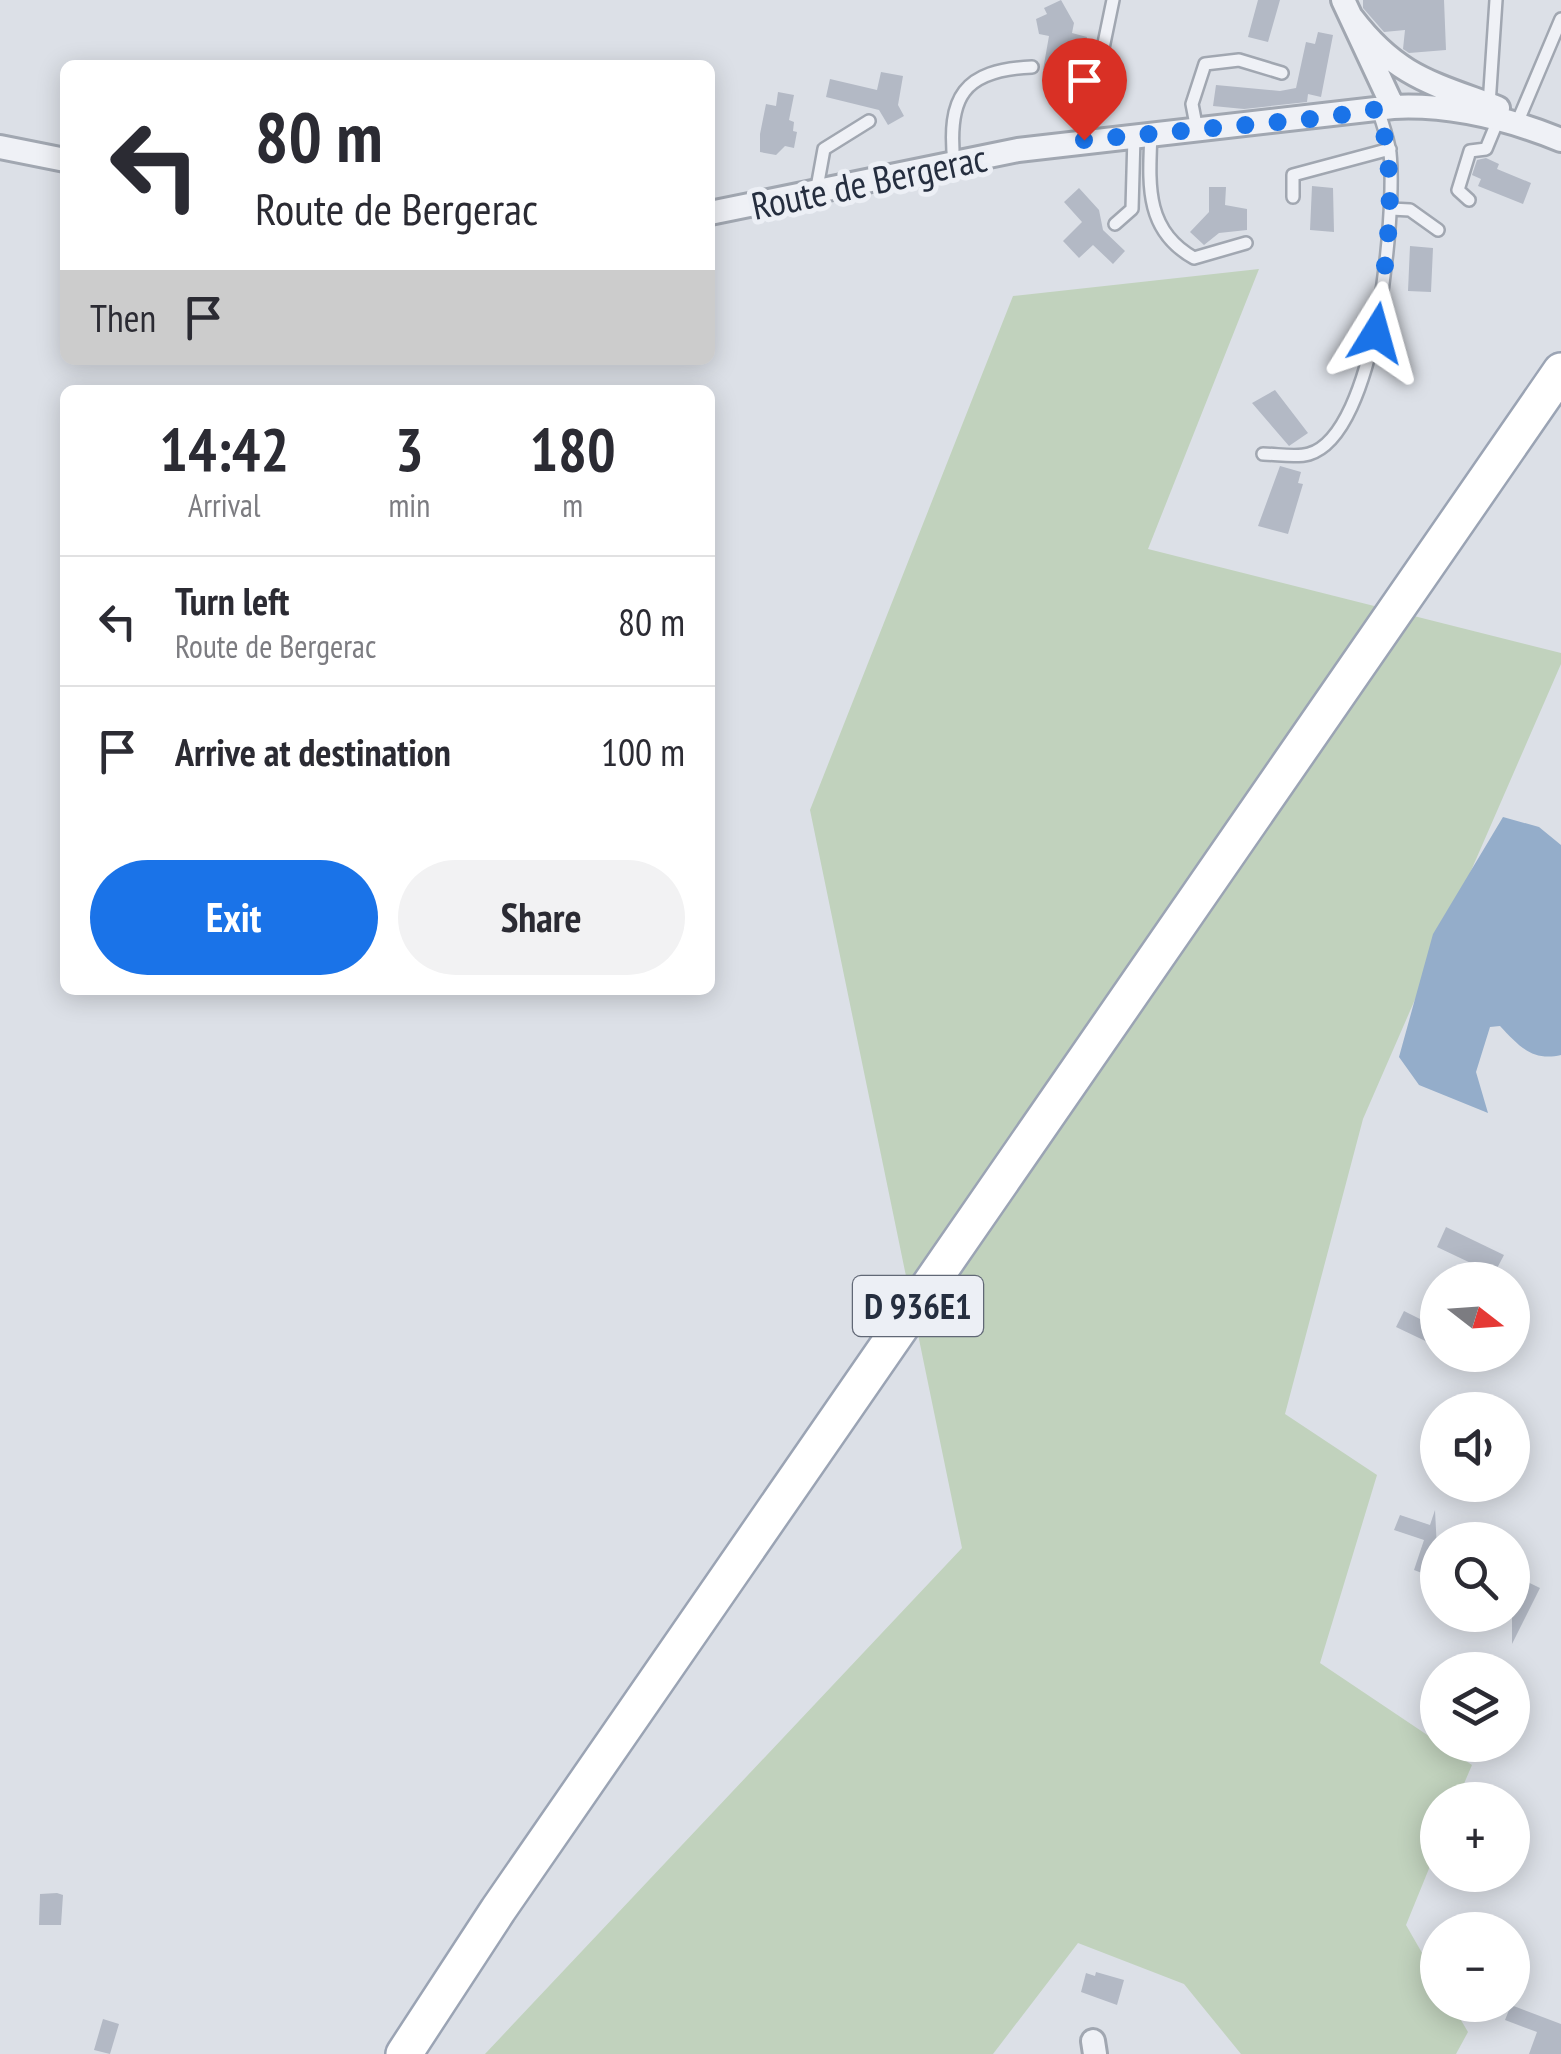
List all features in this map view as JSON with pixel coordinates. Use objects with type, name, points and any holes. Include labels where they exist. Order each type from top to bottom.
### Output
[{"type":"main road","name":"D 936E1","points":[[404,2054],[521,1877],[1561,371]]},
{"type":"street","points":[[1348,9],[1407,83],[1393,107]]},
{"type":"street","points":[[1348,9],[1393,107]]},
{"type":"street","points":[[1388,60],[1510,118]]},
{"type":"street","name":"Route de Bergerac","points":[[715,213],[1084,140],[1393,107],[1510,118],[1561,140]]},
{"type":"street","points":[[0,146],[60,159]]},
{"type":"lane","points":[[1084,140],[1113,0]]},
{"type":"lane","points":[[1496,0],[1510,118]]},
{"type":"lane","points":[[1469,200],[1458,190],[1470,152],[1486,148],[1510,118],[1561,19]]},
{"type":"lane","points":[[1197,130],[1192,104],[1205,64],[1239,60],[1282,74]]},
{"type":"lane","points":[[954,163],[953,108],[963,92],[1000,68],[1032,67]]},
{"type":"lane","points":[[1263,454],[1310,454],[1334,436],[1350,409],[1376,333],[1391,209],[1393,107]]},
{"type":"lane","points":[[816,192],[824,149],[869,121]]},
{"type":"lane","points":[[1115,224],[1132,208],[1142,134]]},
{"type":"lane","points":[[1142,134],[1158,222],[1171,245],[1194,258],[1246,244]]},
{"type":"lane","points":[[1293,196],[1294,175],[1390,149]]},
{"type":"lane","points":[[1391,209],[1410,210],[1438,230]]},
{"type":"green space","points":[[1259,269],[1148,549],[1561,653],[1561,664],[1363,1119],[1285,1414],[1377,1475],[1320,1663],[1420,1730],[1420,1762],[1472,1765],[1465,1782],[1420,1782],[1420,1891],[1406,1925],[1420,1949],[1420,2022],[1462,2022],[1468,2032],[1456,2054],[1241,2054],[1184,1984],[1078,1943],[993,2054],[485,2054],[962,1548],[810,810],[1013,296]]},
{"type":"water","points":[[1503,817],[1539,827],[1561,845],[1561,1055],[1534,1054],[1500,1026],[1490,1027],[1476,1072],[1488,1113],[1419,1085],[1399,1057],[1433,934]]},
{"type":"building","points":[[1061,0],[1074,23],[1072,33],[1087,37],[1080,74],[1043,70],[1049,36],[1039,34],[1036,19],[1047,14],[1044,8]]},
{"type":"building","points":[[1258,0],[1280,0],[1268,42],[1248,37]]},
{"type":"building","points":[[1363,0],[1444,0],[1446,50],[1409,53],[1403,49],[1405,30],[1384,32],[1363,8]]},
{"type":"building","points":[[1318,32],[1333,35],[1321,97],[1308,94],[1307,102],[1244,109],[1213,106],[1216,85],[1280,91],[1296,88],[1306,42],[1315,44]]},
{"type":"building","points":[[881,72],[903,76],[898,105],[904,116],[888,125],[879,110],[826,97],[830,79],[877,90]]},
{"type":"building","points":[[778,92],[794,95],[789,120],[794,122],[793,131],[797,132],[794,148],[785,146],[776,155],[760,152],[760,134],[766,104],[776,106]]},
{"type":"building","points":[[1486,158],[1499,164],[1497,169],[1531,183],[1523,204],[1478,186],[1481,179],[1472,175],[1477,160]]},
{"type":"building","points":[[1312,186],[1333,188],[1334,232],[1310,230]]},
{"type":"building","points":[[1209,187],[1226,187],[1225,205],[1247,209],[1247,230],[1219,233],[1204,245],[1190,232],[1209,212]]},
{"type":"building","points":[[1079,188],[1099,210],[1103,230],[1125,251],[1113,264],[1093,245],[1079,258],[1063,241],[1082,222],[1064,202]]},
{"type":"building","points":[[1410,246],[1433,248],[1431,292],[1408,291]]},
{"type":"building","points":[[1275,390],[1308,433],[1289,446],[1252,403]]},
{"type":"building","points":[[1280,466],[1301,472],[1298,483],[1303,484],[1288,534],[1258,526]]},
{"type":"building","points":[[1446,1227],[1504,1255],[1500,1262],[1469,1262],[1437,1247]]},
{"type":"building","points":[[1404,1311],[1420,1319],[1420,1338],[1396,1327]]},
{"type":"building","points":[[1400,1515],[1421,1522],[1420,1539],[1394,1530]]},
{"type":"building","points":[[1530,1583],[1540,1588],[1530,1608]]},
{"type":"building","points":[[40,1894],[63,1895],[61,1925],[39,1925]]},
{"type":"building","points":[[1096,1972],[1124,1980],[1117,2005],[1081,1992],[1086,1973],[1095,1976]]},
{"type":"building","points":[[1530,2012],[1561,2024],[1561,2054],[1529,2054],[1537,2032],[1510,2022],[1530,2022]]},
{"type":"building","points":[[103,2019],[119,2024],[110,2054],[94,2050]]},
{"type":"route","points":[[1084,140],[1322,118],[1378,109],[1390,149],[1391,209],[1376,333]]}]
